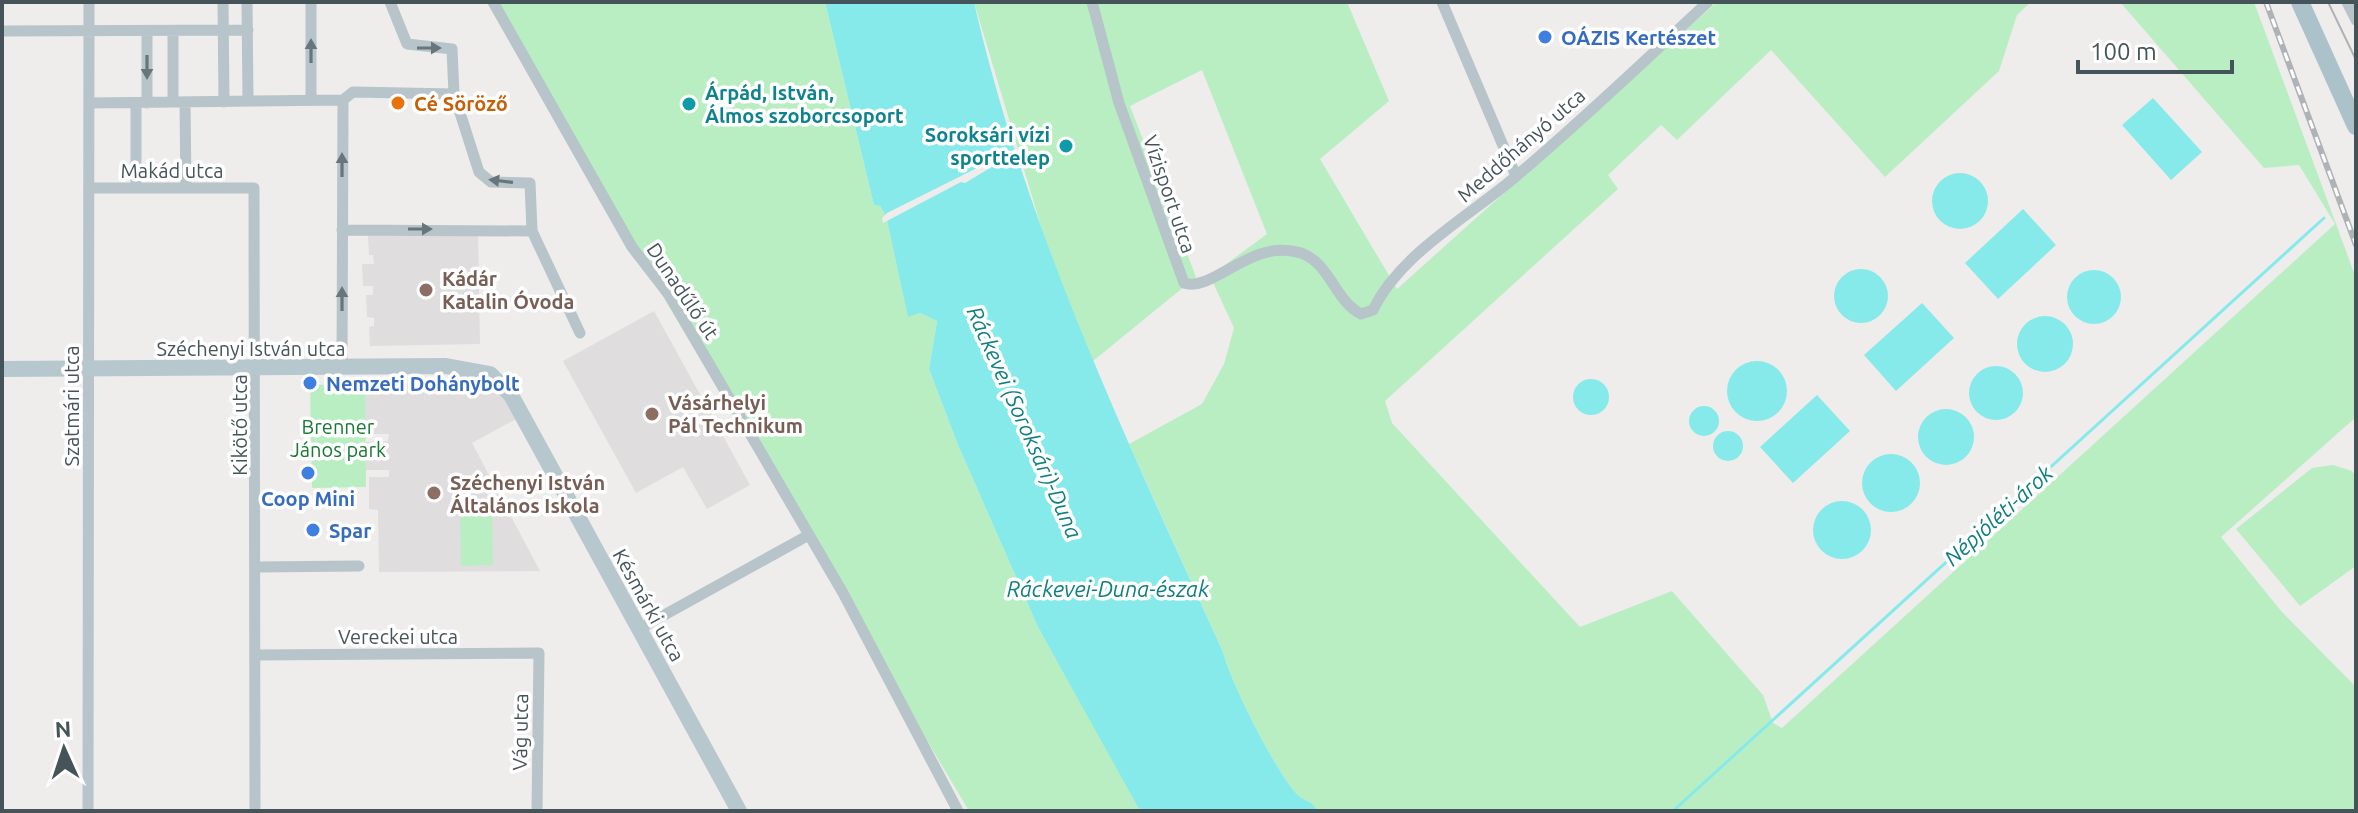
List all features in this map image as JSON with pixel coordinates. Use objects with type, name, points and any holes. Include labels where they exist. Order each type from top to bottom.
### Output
[{"type":"main road","points":[[2300,2],[2356,126]]},
{"type":"main road","points":[[2312,2],[2356,99]]},
{"type":"street","name":"Szatmári utca","points":[[88,811],[89,2]]},
{"type":"street","points":[[223,2],[224,102]]},
{"type":"street","points":[[247,2],[248,101]]},
{"type":"street","points":[[311,2],[311,100]]},
{"type":"street","points":[[390,2],[407,44],[417,48],[452,49],[454,94],[479,172],[491,182],[530,183],[532,231],[580,333]]},
{"type":"street","name":"Dunadűlő út","points":[[493,2],[632,247],[669,295],[843,593],[958,811]]},
{"type":"street","name":"Vízisport utca","points":[[1092,2],[1119,103],[1184,283],[1198,284],[1265,251],[1287,249],[1311,257],[1351,309],[1361,314]]},
{"type":"street","points":[[1442,2],[1516,176]]},
{"type":"street","name":"Meddőhányó utca","points":[[1361,314],[1373,310],[1381,293],[1430,246],[1516,176],[1708,2]]},
{"type":"street","points":[[2347,2],[2356,20]]},
{"type":"street","points":[[2,31],[248,30]]},
{"type":"street","points":[[136,188],[147,31]]},
{"type":"street","points":[[173,31],[186,188]]},
{"type":"street","points":[[89,103],[343,100],[353,92],[454,94]]},
{"type":"street","points":[[342,368],[343,100]]},
{"type":"street","name":"Makád utca","points":[[90,188],[254,188]]},
{"type":"street","name":"Kikötő utca","points":[[254,188],[257,369],[255,811]]},
{"type":"street","points":[[342,230],[532,231]]},
{"type":"street","name":"Széchenyi István utca","points":[[2,369],[468,367],[496,380]]},
{"type":"street","name":"Késmárki utca","points":[[496,380],[511,395],[739,811]]},
{"type":"street","points":[[639,629],[807,536]]},
{"type":"street","points":[[257,567],[359,566]]},
{"type":"street","name":"Vereckei utca","points":[[256,655],[539,653]]},
{"type":"street","name":"Vág utca","points":[[537,811],[539,653]]},
{"type":"shaded area","name":"Kádár Katalin Óvoda","points":[[478,233],[480,344],[370,346],[369,327],[374,326],[374,318],[367,317],[366,295],[373,295],[373,286],[363,286],[362,264],[374,264],[373,255],[369,255],[368,234]]},
{"type":"shaded area","name":"Vásárhelyi Pál Technikum","points":[[654,311],[750,485],[707,509],[683,467],[636,493],[563,361]]},
{"type":"shaded area","name":"Széchenyi István Általános Iskola","points":[[484,383],[506,395],[518,418],[472,443],[540,571],[379,572],[378,510],[369,509],[369,477],[389,477],[389,470],[366,470],[365,442],[388,441],[389,434],[365,434],[365,384]]},
{"type":"green space","points":[[488,2],[825,2],[874,205],[880,206],[886,216],[908,316],[920,313],[937,321],[929,369],[958,445],[1038,627],[1142,811],[969,811]]},
{"type":"green space","points":[[974,2],[1347,2],[1389,101],[1320,159],[1397,289],[1717,2],[2031,2],[2017,15],[1999,71],[1885,177],[1771,50],[1677,140],[1661,125],[1608,175],[1618,189],[1385,401],[1392,423],[1580,627],[1672,591],[1763,695],[1773,723],[1782,728],[2335,224],[2299,165],[2264,168],[2120,2],[2254,2],[2356,278],[2356,417],[2221,537],[2282,612],[2356,687],[2356,811],[1318,811],[1290,786],[1256,728],[1129,444],[1202,404],[1224,364],[1234,328],[1210,276],[1267,234],[1202,70],[1130,106],[1196,277],[1093,361],[1051,260]]},
{"type":"green space","name":"Brenner János park","points":[[365,384],[366,487],[312,488],[310,385]]},
{"type":"green space","points":[[2333,465],[2352,471],[2356,477],[2356,566],[2300,606],[2236,529],[2312,468]]},
{"type":"green space","points":[[460,504],[492,504],[493,565],[461,566]]},
{"type":"water","name":"Ráckevei-Duna-észak","points":[[825,2],[974,2],[1021,170],[1050,252],[1116,413],[1256,728],[1290,786],[1318,811],[1142,811],[1138,807],[1038,627],[958,445],[929,369],[937,321],[920,313],[908,317],[886,216],[880,206],[874,205]]},
{"type":"water","points":[[2153,98],[2202,152],[2171,180],[2122,125]]},
{"type":"water","points":[[1960,173],[1980,181],[1988,201],[1980,221],[1960,229],[1940,221],[1932,201],[1940,181]]},
{"type":"water","points":[[2023,209],[2056,245],[1998,299],[1965,263]]},
{"type":"water","points":[[1861,269],[1880,277],[1888,296],[1880,315],[1861,323],[1842,315],[1834,296],[1842,277]]},
{"type":"water","points":[[2094,270],[2113,278],[2121,297],[2113,316],[2094,324],[2075,316],[2067,297],[2075,278]]},
{"type":"water","points":[[1922,303],[1954,338],[1896,391],[1864,355]]},
{"type":"water","points":[[2045,316],[2064,325],[2073,344],[2064,363],[2045,372],[2026,363],[2017,344],[2026,325]]},
{"type":"water","points":[[1757,361],[1778,370],[1787,391],[1778,412],[1757,421],[1736,412],[1727,391],[1736,370]]},
{"type":"water","points":[[1996,366],[2007,368],[2015,374],[2021,382],[2021,404],[2015,412],[2007,418],[1996,420],[1985,418],[1977,412],[1971,404],[1969,393],[1971,382],[1977,374],[1985,368]]},
{"type":"water","points":[[1591,379],[1604,384],[1609,397],[1604,410],[1591,415],[1578,410],[1573,397],[1578,384]]},
{"type":"water","points":[[1817,395],[1850,431],[1793,483],[1760,447]]},
{"type":"water","points":[[1704,406],[1710,407],[1718,415],[1718,427],[1710,435],[1704,436],[1698,435],[1690,427],[1689,421],[1690,415],[1698,407]]},
{"type":"water","points":[[1946,409],[1966,417],[1974,437],[1966,457],[1946,465],[1926,457],[1918,437],[1926,417]]},
{"type":"water","points":[[1728,431],[1734,432],[1742,440],[1742,452],[1734,460],[1728,461],[1722,460],[1714,452],[1713,446],[1714,440],[1722,432]]},
{"type":"water","points":[[1891,454],[1912,462],[1920,483],[1912,504],[1891,512],[1870,504],[1862,483],[1870,462]]},
{"type":"water","points":[[1842,501],[1862,510],[1871,530],[1862,550],[1842,559],[1822,550],[1813,530],[1822,510]]},
{"type":"pier","points":[[1019,147],[1020,150],[965,183],[961,182],[883,223],[882,218],[887,213]]},
{"type":"waterway","name":"Népjóléti-árok","points":[[1673,811],[2324,218]]},
{"type":"tram line","points":[[2328,2],[2356,60]]},
{"type":"railway","points":[[2266,2],[2356,245]]},
{"type":"place","name":"OÁZIS Kertészet","points":[[1545,37]]},
{"type":"place","name":"Cé Söröző","points":[[398,103]]},
{"type":"place","name":"Árpád, István, Álmos szoborcsoport","points":[[689,104]]},
{"type":"place","name":"Soroksári vízi sporttelep","points":[[1066,146]]},
{"type":"place","name":"Kádár Katalin Óvoda","points":[[426,290]]},
{"type":"place","name":"Nemzeti Dohánybolt","points":[[310,383]]},
{"type":"place","name":"Vásárhelyi Pál Technikum","points":[[652,414]]},
{"type":"place","name":"Coop Mini","points":[[308,473]]},
{"type":"place","name":"Széchenyi István Általános Iskola","points":[[434,493]]},
{"type":"place","name":"Spar","points":[[313,530]]},
{"type":"water label","name":"Ráckevei (Soroksári)-Duna","points":[[1025,422]]}]
